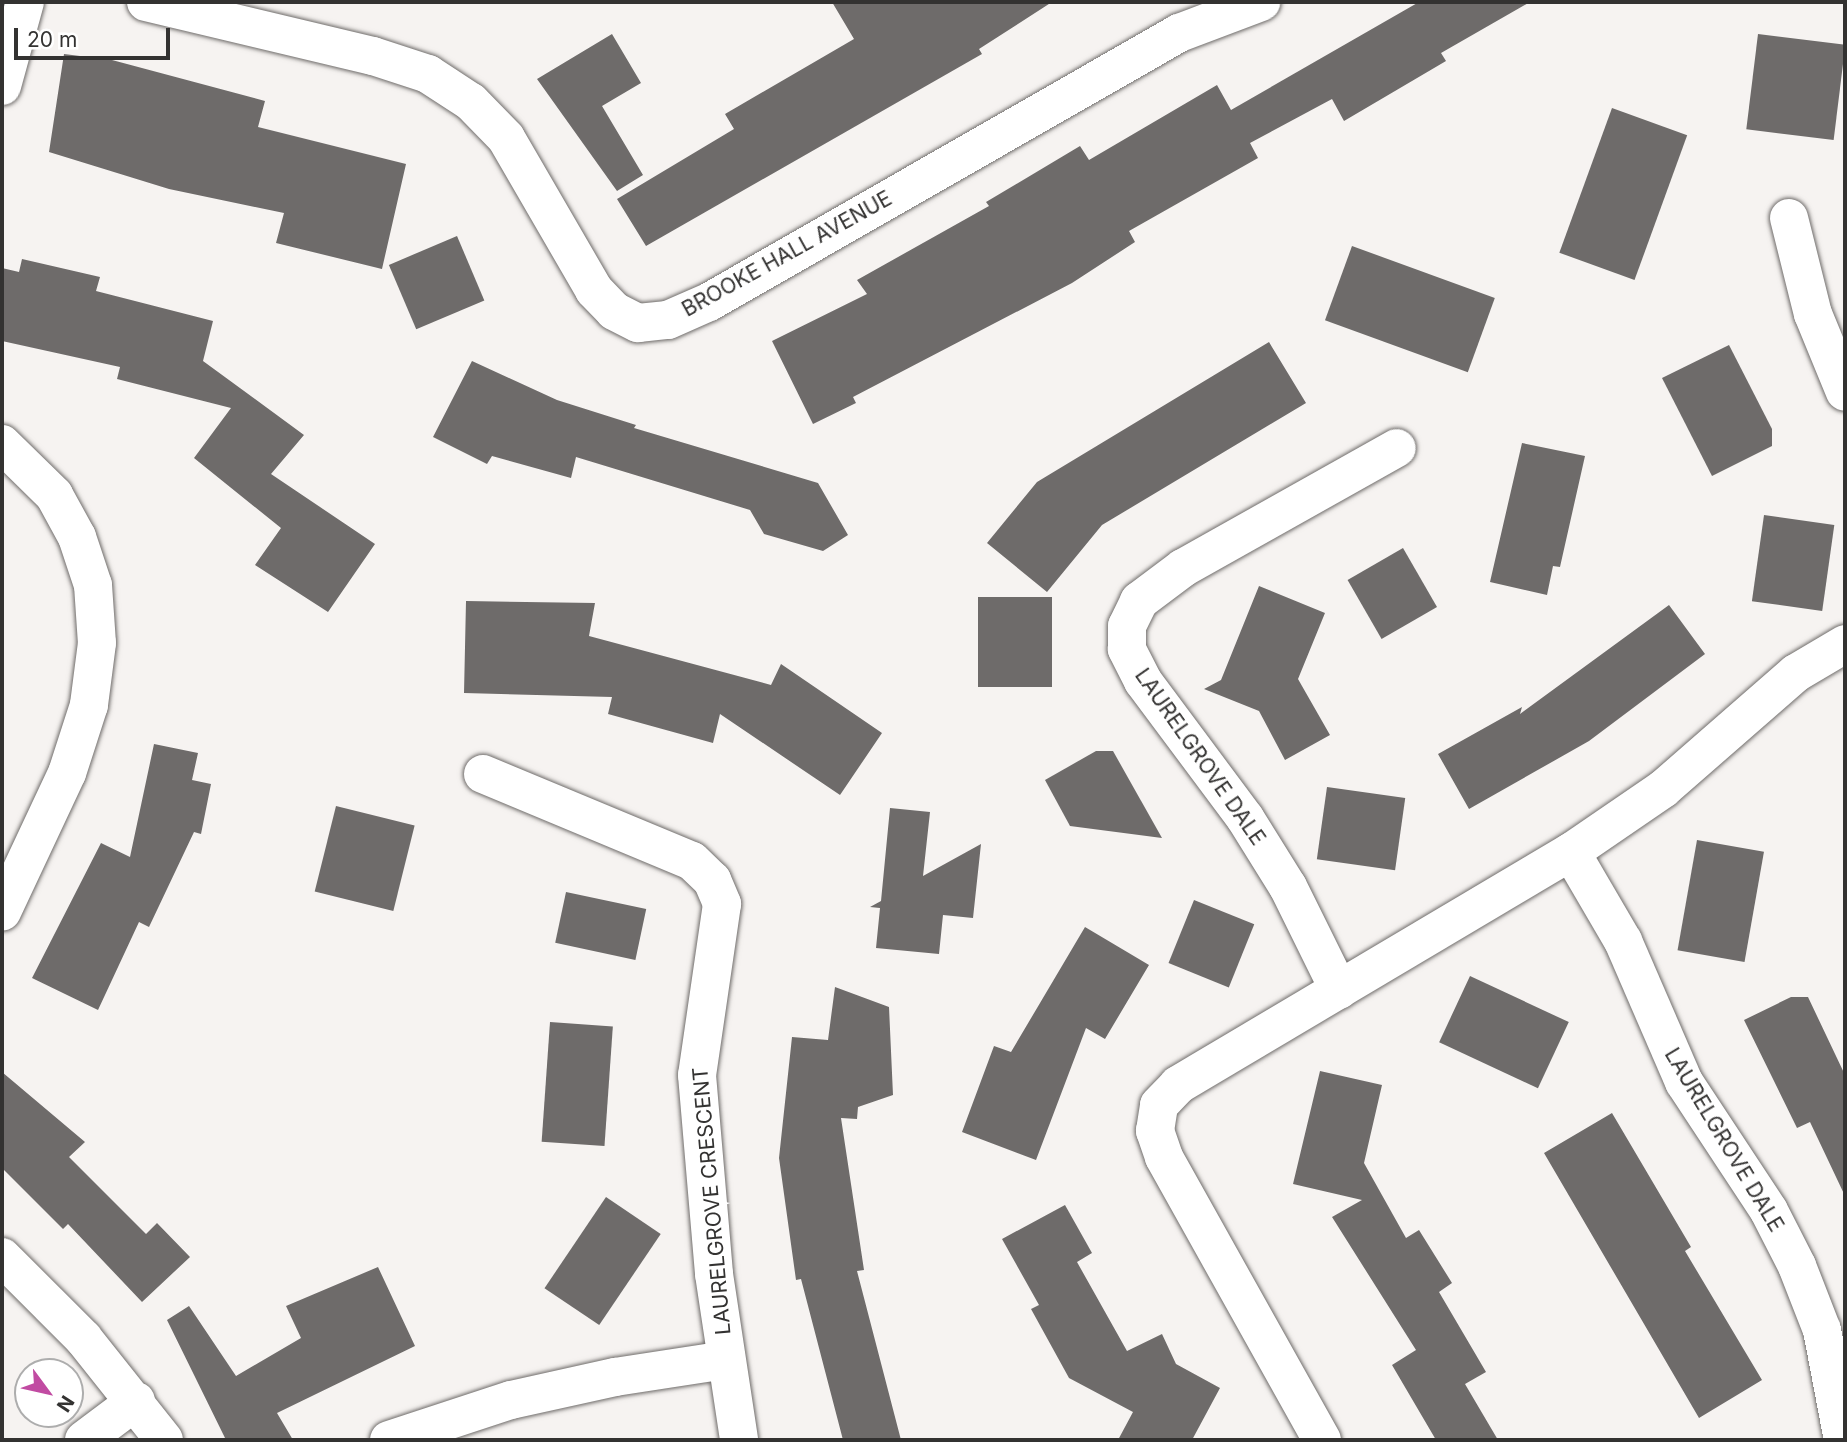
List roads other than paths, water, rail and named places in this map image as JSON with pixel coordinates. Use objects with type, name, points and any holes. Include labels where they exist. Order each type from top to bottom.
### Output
[{"type":"street","points":[[2,86],[25,2]]},
{"type":"street","name":"BROOKE HALL AVENUE","points":[[146,2],[373,56],[428,74],[471,102],[506,138],[594,290],[614,311],[638,323],[668,320],[709,302],[1179,33],[1261,2]]},
{"type":"street","points":[[1789,218],[1813,314],[1845,392]]},
{"type":"street","points":[[2,444],[54,495],[77,537],[93,585],[97,643],[89,705],[67,773],[2,912]]},
{"type":"street","name":"LAURELGROVE DALE","points":[[1339,990],[1288,887],[1245,818],[1143,681],[1127,649],[1127,626],[1139,600],[1183,568],[1397,448]]},
{"type":"street","points":[[1322,1440],[1164,1157],[1155,1131],[1159,1105],[1178,1085],[1571,852],[1663,789],[1797,673],[1845,645]]},
{"type":"street","name":"LAURELGROVE CRESCENT","points":[[483,774],[692,861],[712,880],[722,904],[697,1074],[726,1360],[739,1440]]},
{"type":"street","name":"LAURELGROVE DALE","points":[[1571,852],[1623,941],[1684,1082],[1769,1211],[1797,1266],[1822,1330],[1843,1440]]},
{"type":"street","points":[[2,1257],[83,1338],[136,1401],[164,1440]]},
{"type":"street","name":"LAURELGROVE CRESCENT","points":[[389,1440],[511,1400],[615,1377],[726,1360]]},
{"type":"street","points":[[85,1440],[136,1401]]}]
